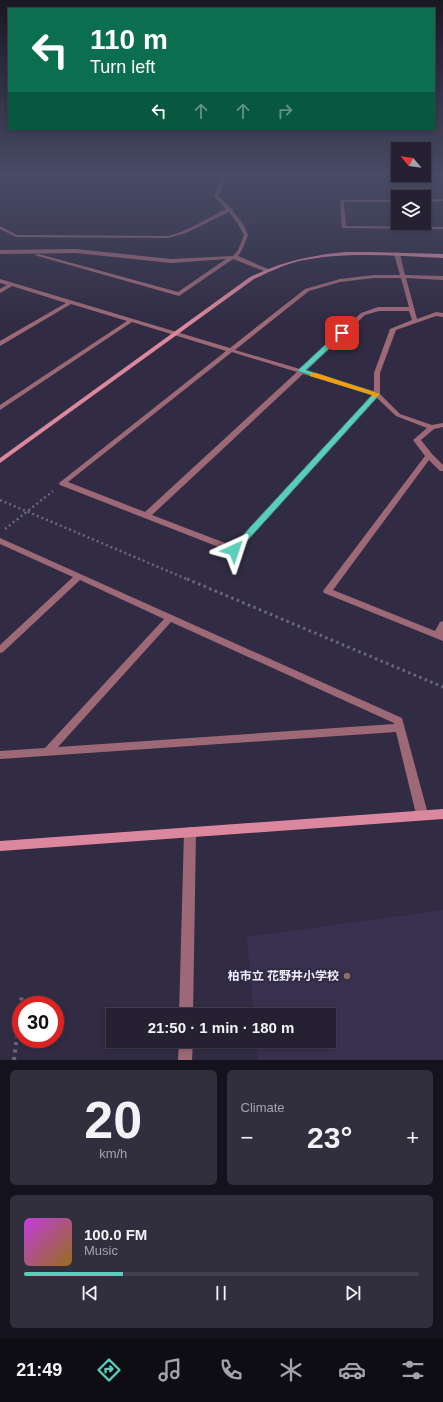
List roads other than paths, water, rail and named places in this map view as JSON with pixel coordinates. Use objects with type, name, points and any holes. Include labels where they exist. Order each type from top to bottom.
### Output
[{"type":"street","points":[[0,227],[16,236],[168,237],[189,230],[197,225]]},
{"type":"street","points":[[23,251],[179,294],[234,257],[240,250],[246,235],[243,225]]},
{"type":"street","points":[[344,225],[344,227],[391,227]]},
{"type":"street","points":[[431,228],[443,228]]},
{"type":"street","points":[[0,252],[76,251],[171,261],[234,257],[266,270]]},
{"type":"street","points":[[0,461],[252,278],[266,270],[297,260],[342,253],[443,256]]},
{"type":"street","points":[[397,254],[415,322]]},
{"type":"street","points":[[443,278],[349,278],[307,290],[63,482],[234,550],[377,394],[378,373],[393,329],[436,314],[443,315]]},
{"type":"street","points":[[0,281],[377,394],[398,414],[432,427]]},
{"type":"street","points":[[0,291],[12,285]]},
{"type":"street","points":[[0,344],[71,302]]},
{"type":"street","points":[[146,516],[363,314],[378,309],[411,309]]},
{"type":"street","points":[[0,408],[132,320]]},
{"type":"street","points":[[443,425],[432,427],[417,440],[429,456],[443,469]]},
{"type":"street","points":[[429,456],[327,591],[440,637],[443,624]]},
{"type":"street","points":[[0,541],[168,619],[398,721],[422,814]]},
{"type":"street","points":[[0,650],[78,577]]},
{"type":"street","points":[[47,752],[168,619]]},
{"type":"street","points":[[0,755],[399,728]]},
{"type":"street","points":[[0,846],[422,814],[443,814]]},
{"type":"street","points":[[186,1008],[190,832]]},
{"type":"street","points":[[185,1060],[186,1048]]},
{"type":"place","name":"柏市立 花野井小学校","points":[[347,976]]}]
